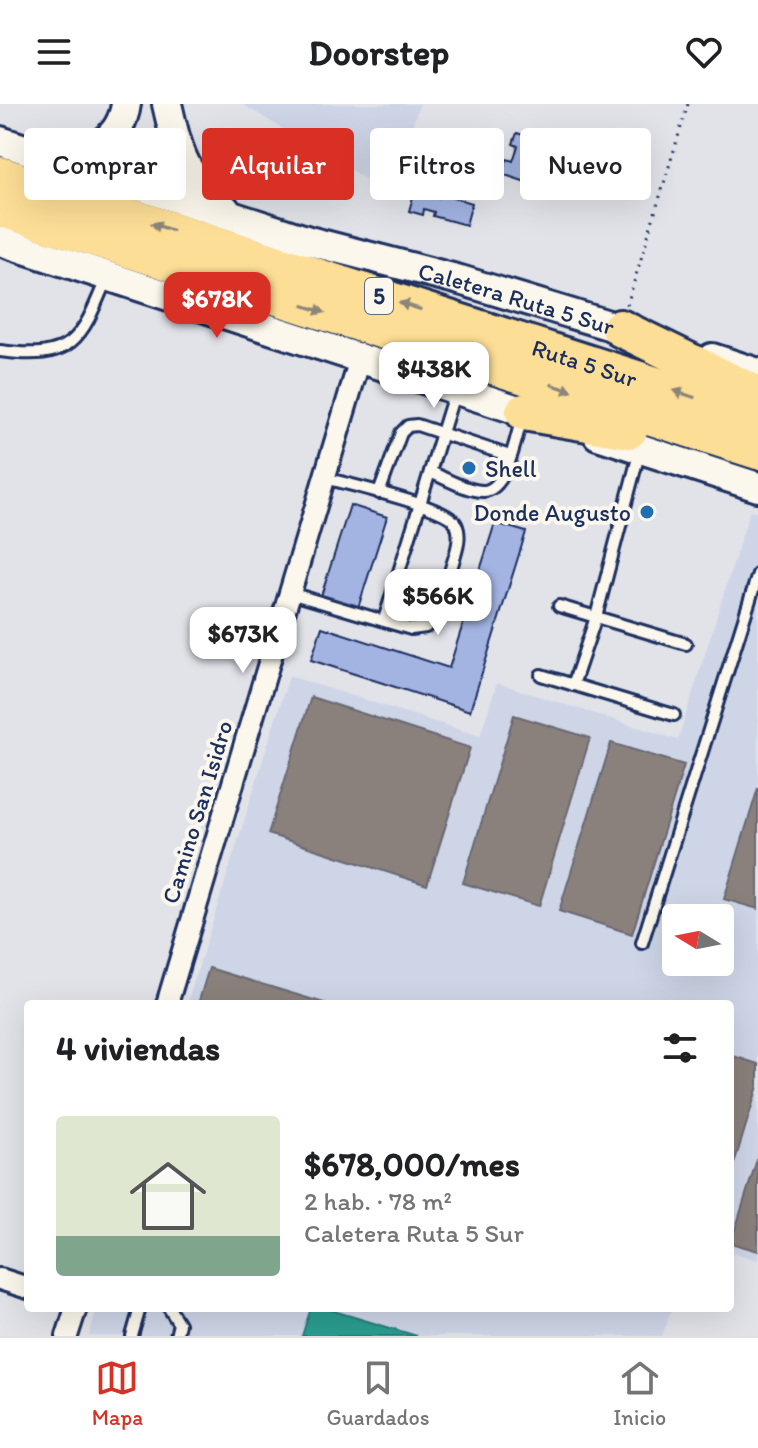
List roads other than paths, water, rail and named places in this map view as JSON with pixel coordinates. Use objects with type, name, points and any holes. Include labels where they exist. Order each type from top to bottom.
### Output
[{"type":"highway","name":"Ruta 5 Sur","points":[[0,175],[758,418]]},
{"type":"highway","name":"Ruta 5 Sur","points":[[0,208],[758,453]]},
{"type":"highway","points":[[620,328],[758,395]]},
{"type":"highway","points":[[524,412],[758,453]]},
{"type":"main road","points":[[118,128],[126,104]]},
{"type":"main road","points":[[167,104],[176,146],[189,174],[207,194],[238,219]]},
{"type":"main road","name":"Caletera Ruta 5 Sur","points":[[0,141],[24,149]]},
{"type":"main road","name":"Caletera Ruta 5 Sur","points":[[180,200],[620,328],[758,373]]},
{"type":"main road","points":[[0,241],[758,487]]},
{"type":"main road","points":[[0,262],[42,264],[98,274]]},
{"type":"street","name":"Camino San Isidro","points":[[168,1000],[360,359]]},
{"type":"street","points":[[0,1279],[24,1287]]},
{"type":"street","points":[[67,1336],[75,1312]]},
{"type":"lane","points":[[0,351],[29,355],[54,352],[74,341],[89,321],[98,274]]},
{"type":"lane","points":[[384,620],[455,389]]},
{"type":"lane","points":[[430,472],[480,491],[493,490],[501,481],[524,412]]},
{"type":"lane","points":[[379,493],[401,433],[408,426],[417,425],[510,456]]},
{"type":"lane","points":[[573,685],[596,617],[641,449]]},
{"type":"lane","points":[[290,593],[411,629],[426,627],[438,612],[459,540],[458,526],[452,517],[420,504],[325,478]]},
{"type":"lane","points":[[642,943],[758,574]]},
{"type":"lane","points":[[559,606],[686,644]]},
{"type":"lane","points":[[541,675],[674,715]]},
{"type":"lane","points":[[132,1336],[139,1312]]},
{"type":"lane","points":[[172,1312],[179,1324],[176,1336]]},
{"type":"place","name":"Shell","points":[[469,468]]},
{"type":"place","name":"Donde Augusto","points":[[647,512]]}]
